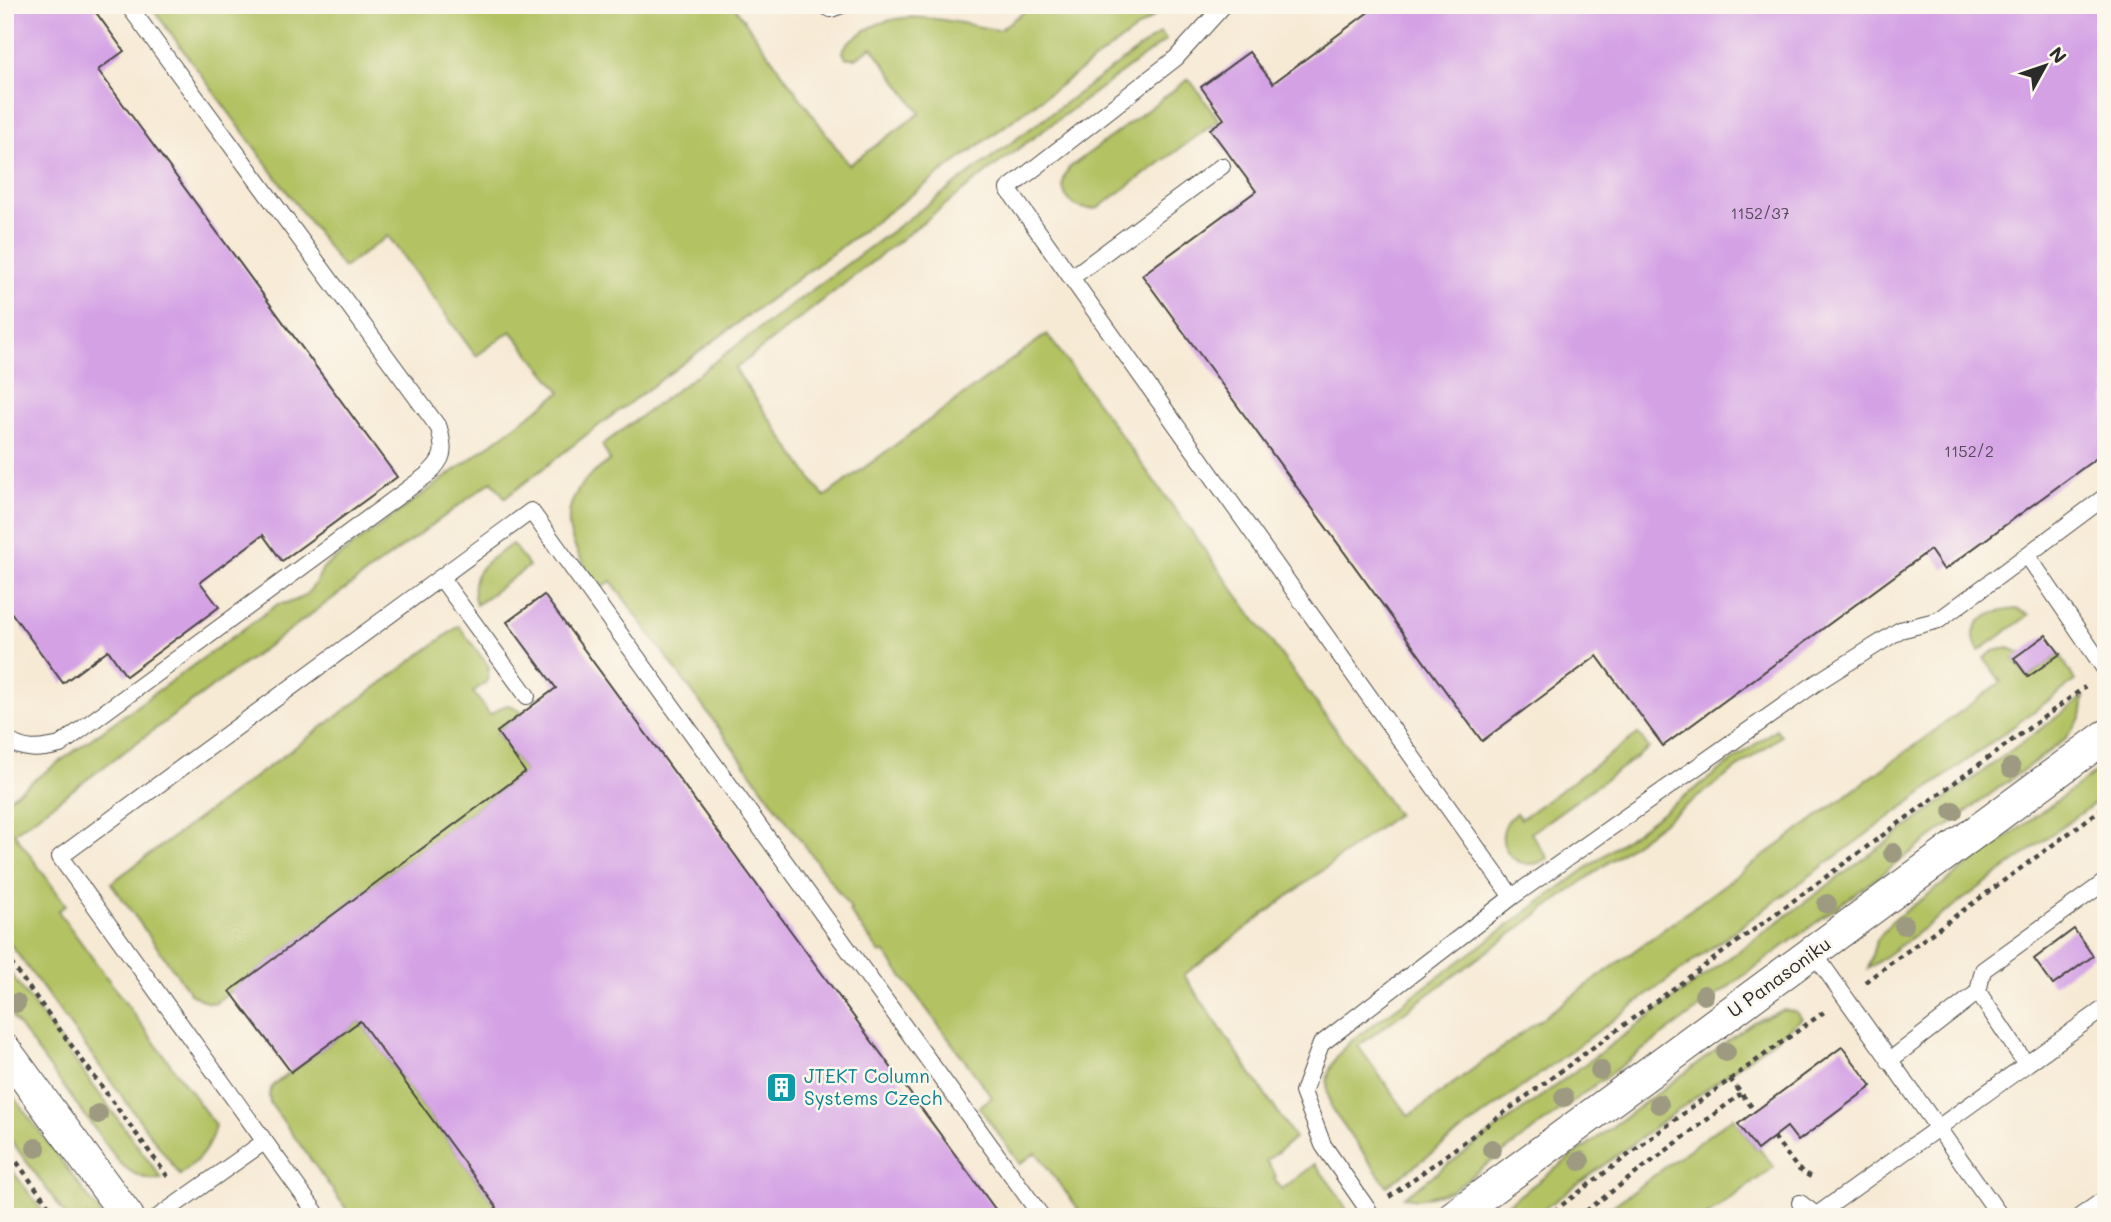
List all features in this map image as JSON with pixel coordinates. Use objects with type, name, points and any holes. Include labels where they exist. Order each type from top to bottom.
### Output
[{"type":"street","name":"U Panasoniku","points":[[1453,1217],[2106,736]]},
{"type":"street","points":[[5,1050],[128,1217]]},
{"type":"lane","points":[[5,738],[15,746],[39,750],[60,745],[427,475],[440,463],[444,448],[439,428],[128,5]]},
{"type":"lane","points":[[823,5],[831,9],[842,5]]},
{"type":"lane","points":[[1224,5],[1177,58],[1007,189],[1512,897]]},
{"type":"lane","points":[[1071,278],[1222,166]]},
{"type":"lane","points":[[1371,1214],[1322,1145],[1303,1092],[1321,1044],[1512,897],[1816,683],[1900,630],[1939,620],[2106,496]]},
{"type":"lane","points":[[319,1217],[60,857],[531,511],[1042,1217]]},
{"type":"lane","points":[[2027,555],[2100,676]]},
{"type":"lane","points":[[441,578],[527,696]]},
{"type":"lane","points":[[1889,1060],[1978,992],[1983,970],[2106,881]]},
{"type":"lane","points":[[1813,952],[2001,1217]]},
{"type":"lane","points":[[1978,992],[2026,1065]]},
{"type":"lane","points":[[1800,1203],[1815,1216],[2106,1007]]},
{"type":"lane","points":[[158,1217],[264,1142]]},
{"type":"lane","points":[[2080,1217],[2106,1198]]},
{"type":"path","points":[[1371,1214],[2100,676]]},
{"type":"path","points":[[5,955],[184,1198]]},
{"type":"path","points":[[1730,1079],[1755,1111]]},
{"type":"path","points":[[1578,1217],[1741,1094]]},
{"type":"path","points":[[1774,1137],[1798,1169],[1814,1178],[1839,1177],[1849,1191]]},
{"type":"path","points":[[5,1146],[57,1217]]},
{"type":"green space","points":[[150,5],[733,5],[849,165],[920,113],[872,47],[856,58],[847,58],[843,53],[849,42],[876,25],[893,20],[927,18],[999,30],[1033,5],[1169,5],[590,432],[505,498],[492,481],[14,833],[66,905],[58,911],[215,1125],[203,1153],[180,1175],[5,937],[5,801],[278,604],[301,598],[311,589],[323,568],[561,392],[511,331],[476,356],[388,236],[343,268]]},
{"type":"green space","points":[[1160,33],[1166,40],[991,169],[735,369],[824,497],[1047,334],[1397,814],[1184,975],[1295,1138],[1266,1161],[1276,1176],[1274,1179],[1282,1189],[1315,1164],[1337,1193],[1349,1214],[1346,1217],[1084,1217],[1036,1152],[1020,1164],[979,1107],[992,1097],[884,952],[881,954],[849,911],[851,909],[611,581],[600,589],[583,563],[571,536],[570,509],[575,495],[588,478],[610,460],[602,445]]},
{"type":"green space","points":[[1189,79],[1219,120],[1098,208],[1089,209],[1073,204],[1064,192],[1063,184],[1069,168]]},
{"type":"green space","points":[[512,544],[529,566],[476,605],[474,583],[481,568]]},
{"type":"green space","points":[[2016,609],[2029,615],[1979,651],[1974,632],[1977,625],[1997,612]]},
{"type":"green space","points":[[459,626],[489,667],[487,681],[473,692],[490,715],[506,705],[523,713],[497,732],[525,772],[215,1003],[206,1002],[191,994],[111,883]]},
{"type":"green space","points":[[2008,648],[2022,653],[2014,659],[2028,677],[2060,654],[2075,681],[1387,1186],[1333,1111],[1329,1100],[1327,1081],[1332,1064],[1351,1041],[1776,729],[1781,736],[1358,1046],[1409,1116],[2001,682],[1984,658],[1994,651]]},
{"type":"green space","points":[[2084,697],[2081,718],[2064,740],[1451,1191],[1419,1199],[1404,1197]]},
{"type":"green space","points":[[1638,734],[1649,748],[1531,833],[1548,858],[1525,864],[1508,853],[1503,833],[1516,813],[1521,819]]},
{"type":"green space","points":[[2106,765],[2106,795],[1868,969],[1876,941],[1892,921]]},
{"type":"green space","points":[[5,966],[162,1179],[139,1176],[119,1162],[5,1007]]},
{"type":"green space","points":[[1783,1010],[1797,1012],[1802,1019],[1533,1217],[1490,1217],[1754,1022]]},
{"type":"green space","points":[[360,1021],[497,1208],[486,1217],[352,1217],[270,1103],[269,1094],[273,1085]]},
{"type":"green space","points":[[5,1085],[103,1217],[67,1217],[5,1132]]},
{"type":"green space","points":[[1733,1117],[1756,1149],[1759,1148],[1774,1167],[1705,1217],[1672,1217],[1668,1212],[1662,1217],[1598,1217]]},
{"type":"green space","points":[[5,1161],[47,1217],[14,1217],[5,1204]]},
{"type":"building","points":[[5,5],[96,5],[98,8],[95,11],[124,51],[98,70],[397,477],[282,561],[263,535],[200,582],[219,607],[126,676],[108,650],[63,683],[5,604]]},
{"type":"building","points":[[1378,5],[2106,5],[2106,451],[1944,570],[1930,550],[1663,746],[1597,656],[1482,741],[1142,275],[1256,191],[1210,129],[1224,119],[1201,87],[1249,52],[1273,83]]},
{"type":"building","points":[[544,595],[1001,1217],[486,1217],[497,1208],[360,1021],[291,1072],[230,991],[525,772],[497,732],[556,688],[507,622]]},
{"type":"building","points":[[2046,635],[2060,654],[2028,677],[2014,658]]},
{"type":"building","points":[[2074,929],[2093,956],[2053,985],[2034,959]]},
{"type":"building","points":[[1842,1047],[1872,1086],[1798,1141],[1787,1127],[1757,1150],[1738,1124]]},
{"type":"place","name":"JTEKT Column Systems Czech","points":[[781,1087]]}]
